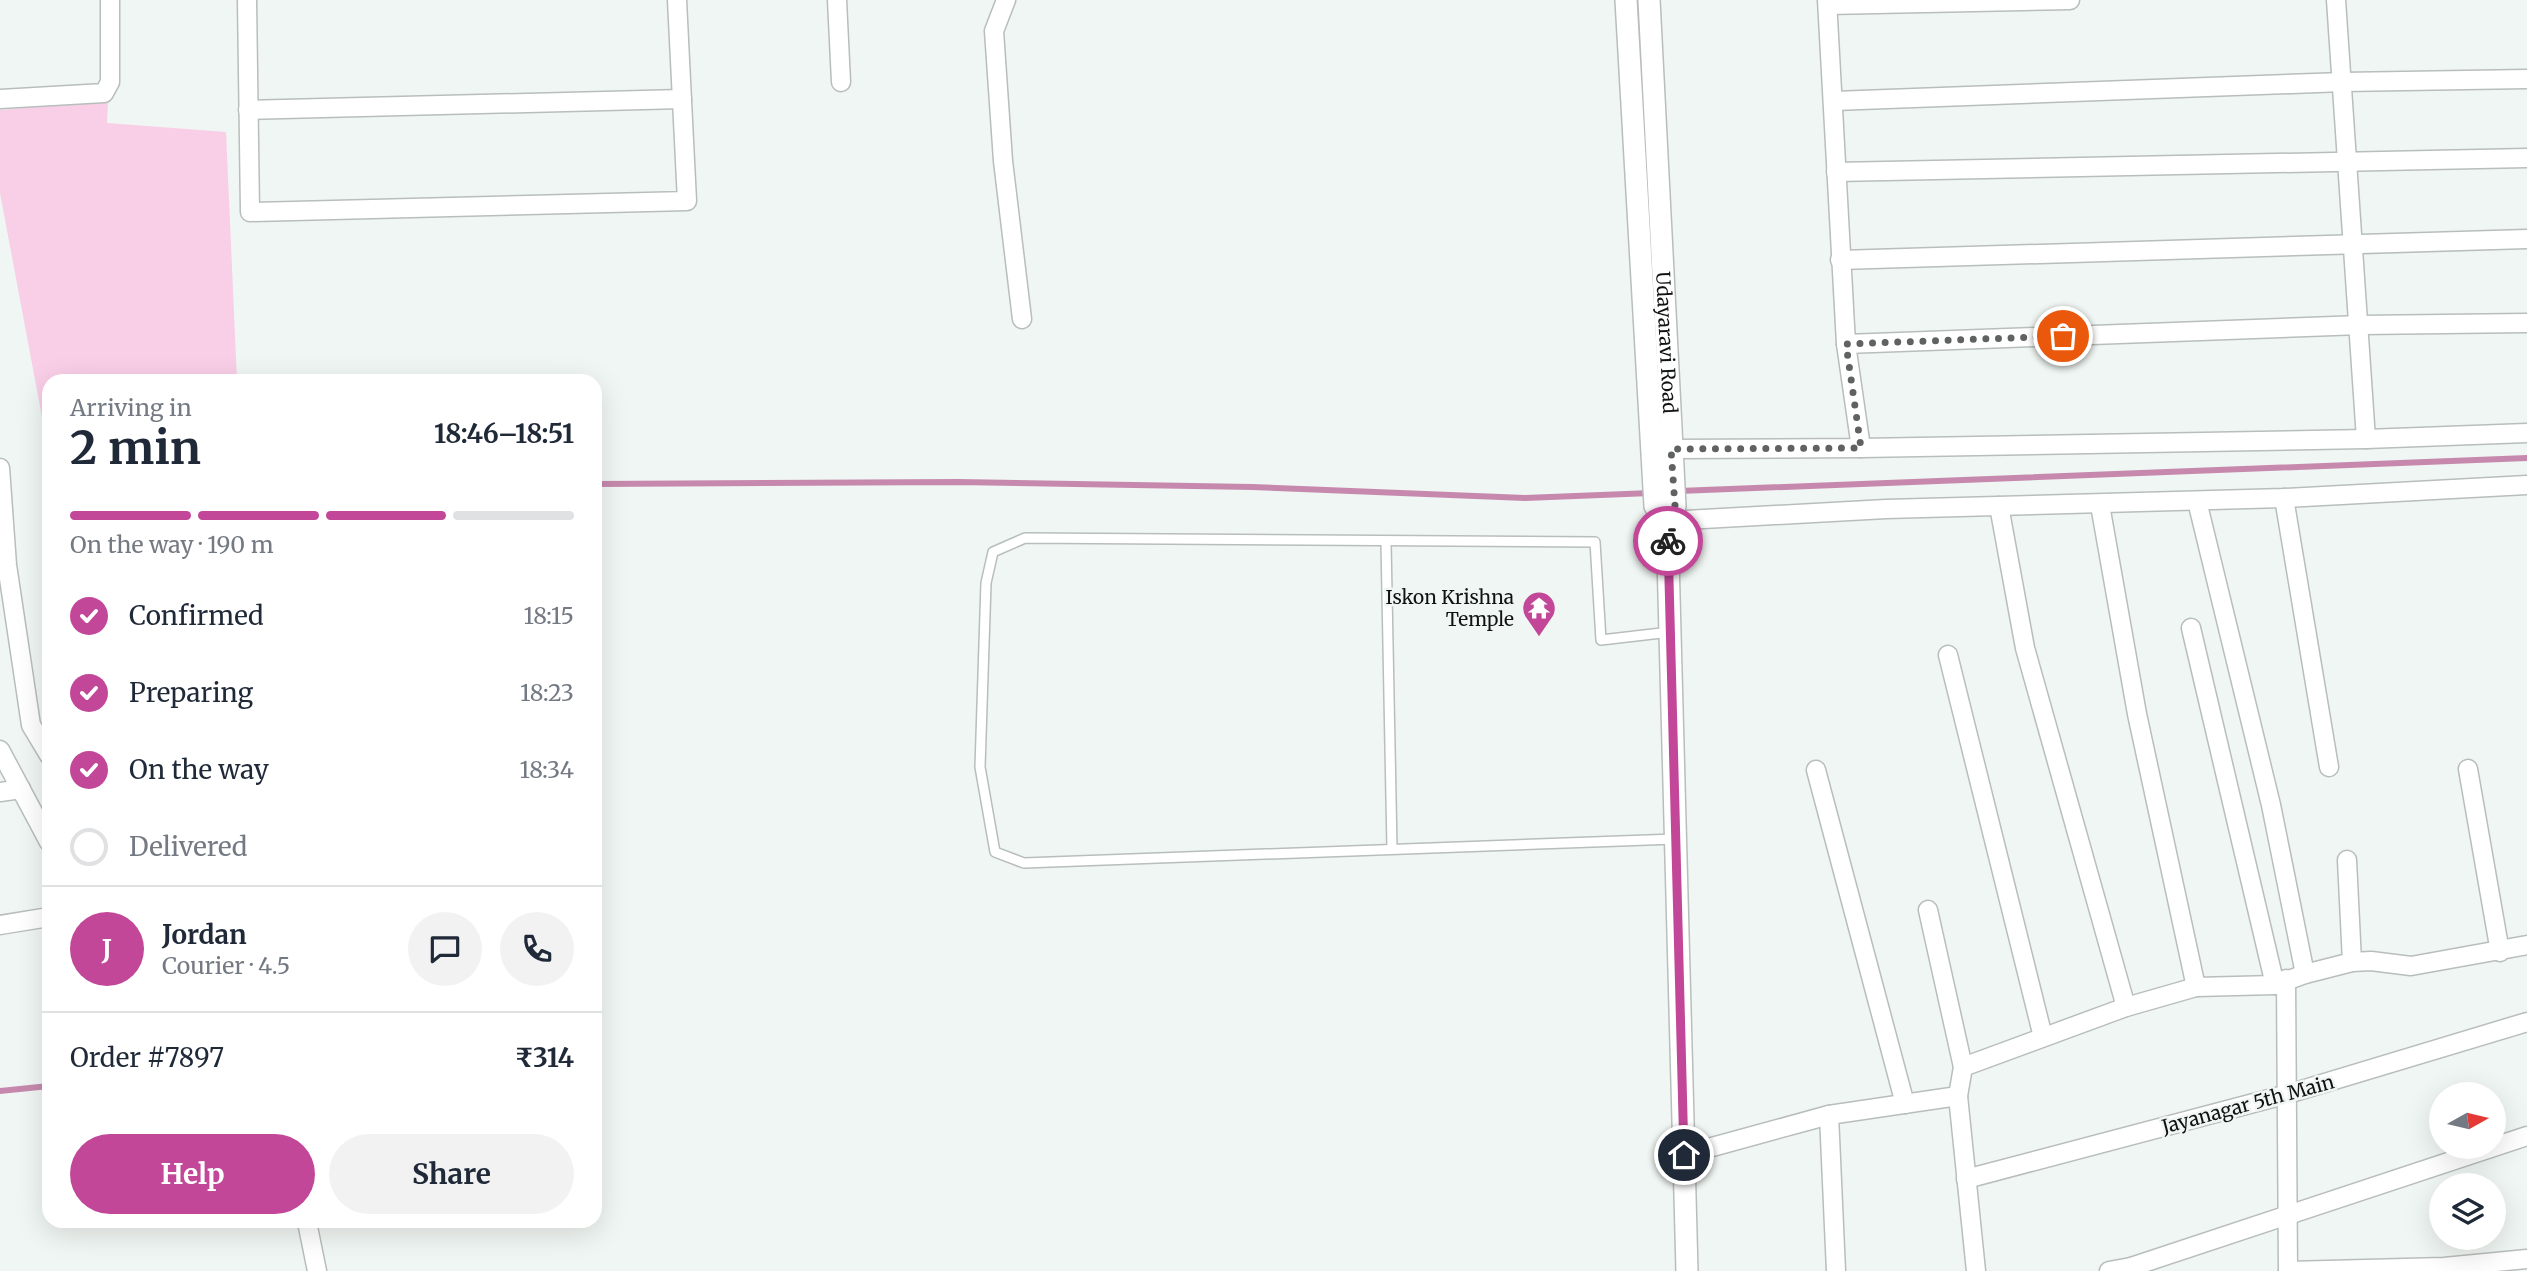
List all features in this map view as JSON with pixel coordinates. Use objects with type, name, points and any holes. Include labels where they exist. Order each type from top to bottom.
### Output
[{"type":"street","points":[[0,99],[103,93],[110,82],[110,0]]},
{"type":"street","points":[[247,0],[250,212],[687,201],[677,0]]},
{"type":"street","points":[[837,0],[841,82]]},
{"type":"street","points":[[1006,0],[994,31],[1003,161],[1022,319]]},
{"type":"street","points":[[1626,0],[1665,453],[2366,439],[2527,433]]},
{"type":"street","name":"Udayaravi Road","points":[[1649,0],[1665,453],[1687,1271]]},
{"type":"street","points":[[1861,448],[1846,344],[1828,2],[2070,0]]},
{"type":"street","points":[[2336,0],[2361,325],[2366,439]]},
{"type":"street","points":[[1834,101],[2343,82],[2527,79]]},
{"type":"street","points":[[248,110],[682,99]]},
{"type":"street","points":[[1836,172],[2527,158]]},
{"type":"street","points":[[1840,260],[2527,239]]},
{"type":"street","points":[[1846,344],[2361,325],[2527,323]]},
{"type":"street","points":[[0,468],[8,565],[32,725],[42,743]]},
{"type":"street","points":[[1666,511],[2100,505],[2527,485]]},
{"type":"street","points":[[2284,498],[2329,767]]},
{"type":"street","points":[[2197,501],[2272,805],[2305,974]]},
{"type":"street","points":[[2100,505],[2137,714],[2196,988]]},
{"type":"street","points":[[1999,506],[2025,648],[2126,1007]]},
{"type":"street","points":[[2191,628],[2281,982],[2288,1094],[2288,1271],[2444,1269],[2527,1259]]},
{"type":"street","points":[[1948,655],[2043,1037]]},
{"type":"street","points":[[0,750],[42,829]]},
{"type":"street","points":[[2469,769],[2500,952]]},
{"type":"street","points":[[1816,770],[1905,1104]]},
{"type":"street","points":[[0,792],[21,789]]},
{"type":"street","points":[[2347,860],[2352,962]]},
{"type":"street","points":[[1928,910],[1963,1067],[1958,1096],[1976,1271]]},
{"type":"street","points":[[0,925],[42,919]]},
{"type":"street","points":[[1963,1067],[2126,1007],[2196,988],[2281,982],[2352,962],[2371,961],[2411,966],[2527,945]]},
{"type":"street","name":"Jayanagar 5th Main","points":[[1966,1179],[2288,1094],[2527,1022]]},
{"type":"street","points":[[1684,1155],[1829,1115],[1958,1096]]},
{"type":"street","points":[[1829,1115],[1836,1271]]},
{"type":"street","points":[[2109,1271],[2131,1269],[2527,1136]]},
{"type":"street","points":[[308,1228],[317,1271]]},
{"type":"lane","points":[[1670,632],[1601,640],[1595,542],[1025,538],[993,552],[986,583],[980,767],[995,852],[1024,863],[1675,839]]},
{"type":"lane","points":[[1386,542],[1392,849]]},
{"type":"shaded area","points":[[108,101],[107,123],[226,132],[237,374],[42,374],[42,417],[0,193],[0,110]]},
{"type":"waterway","points":[[1679,491],[2527,458]]},
{"type":"waterway","points":[[602,484],[958,482],[1252,487],[1525,498],[1651,493]]},
{"type":"waterway","points":[[0,1091],[42,1087]]},
{"type":"way so far","points":[[1668,541],[1667,521],[1675,506],[1671,449],[1730,446],[1861,448],[1846,344],[2063,336]]},
{"type":"place","name":"Iskon Krishna Temple","points":[[1539,638]]},
{"type":"route","points":[[1668,541],[1684,1155]]}]
